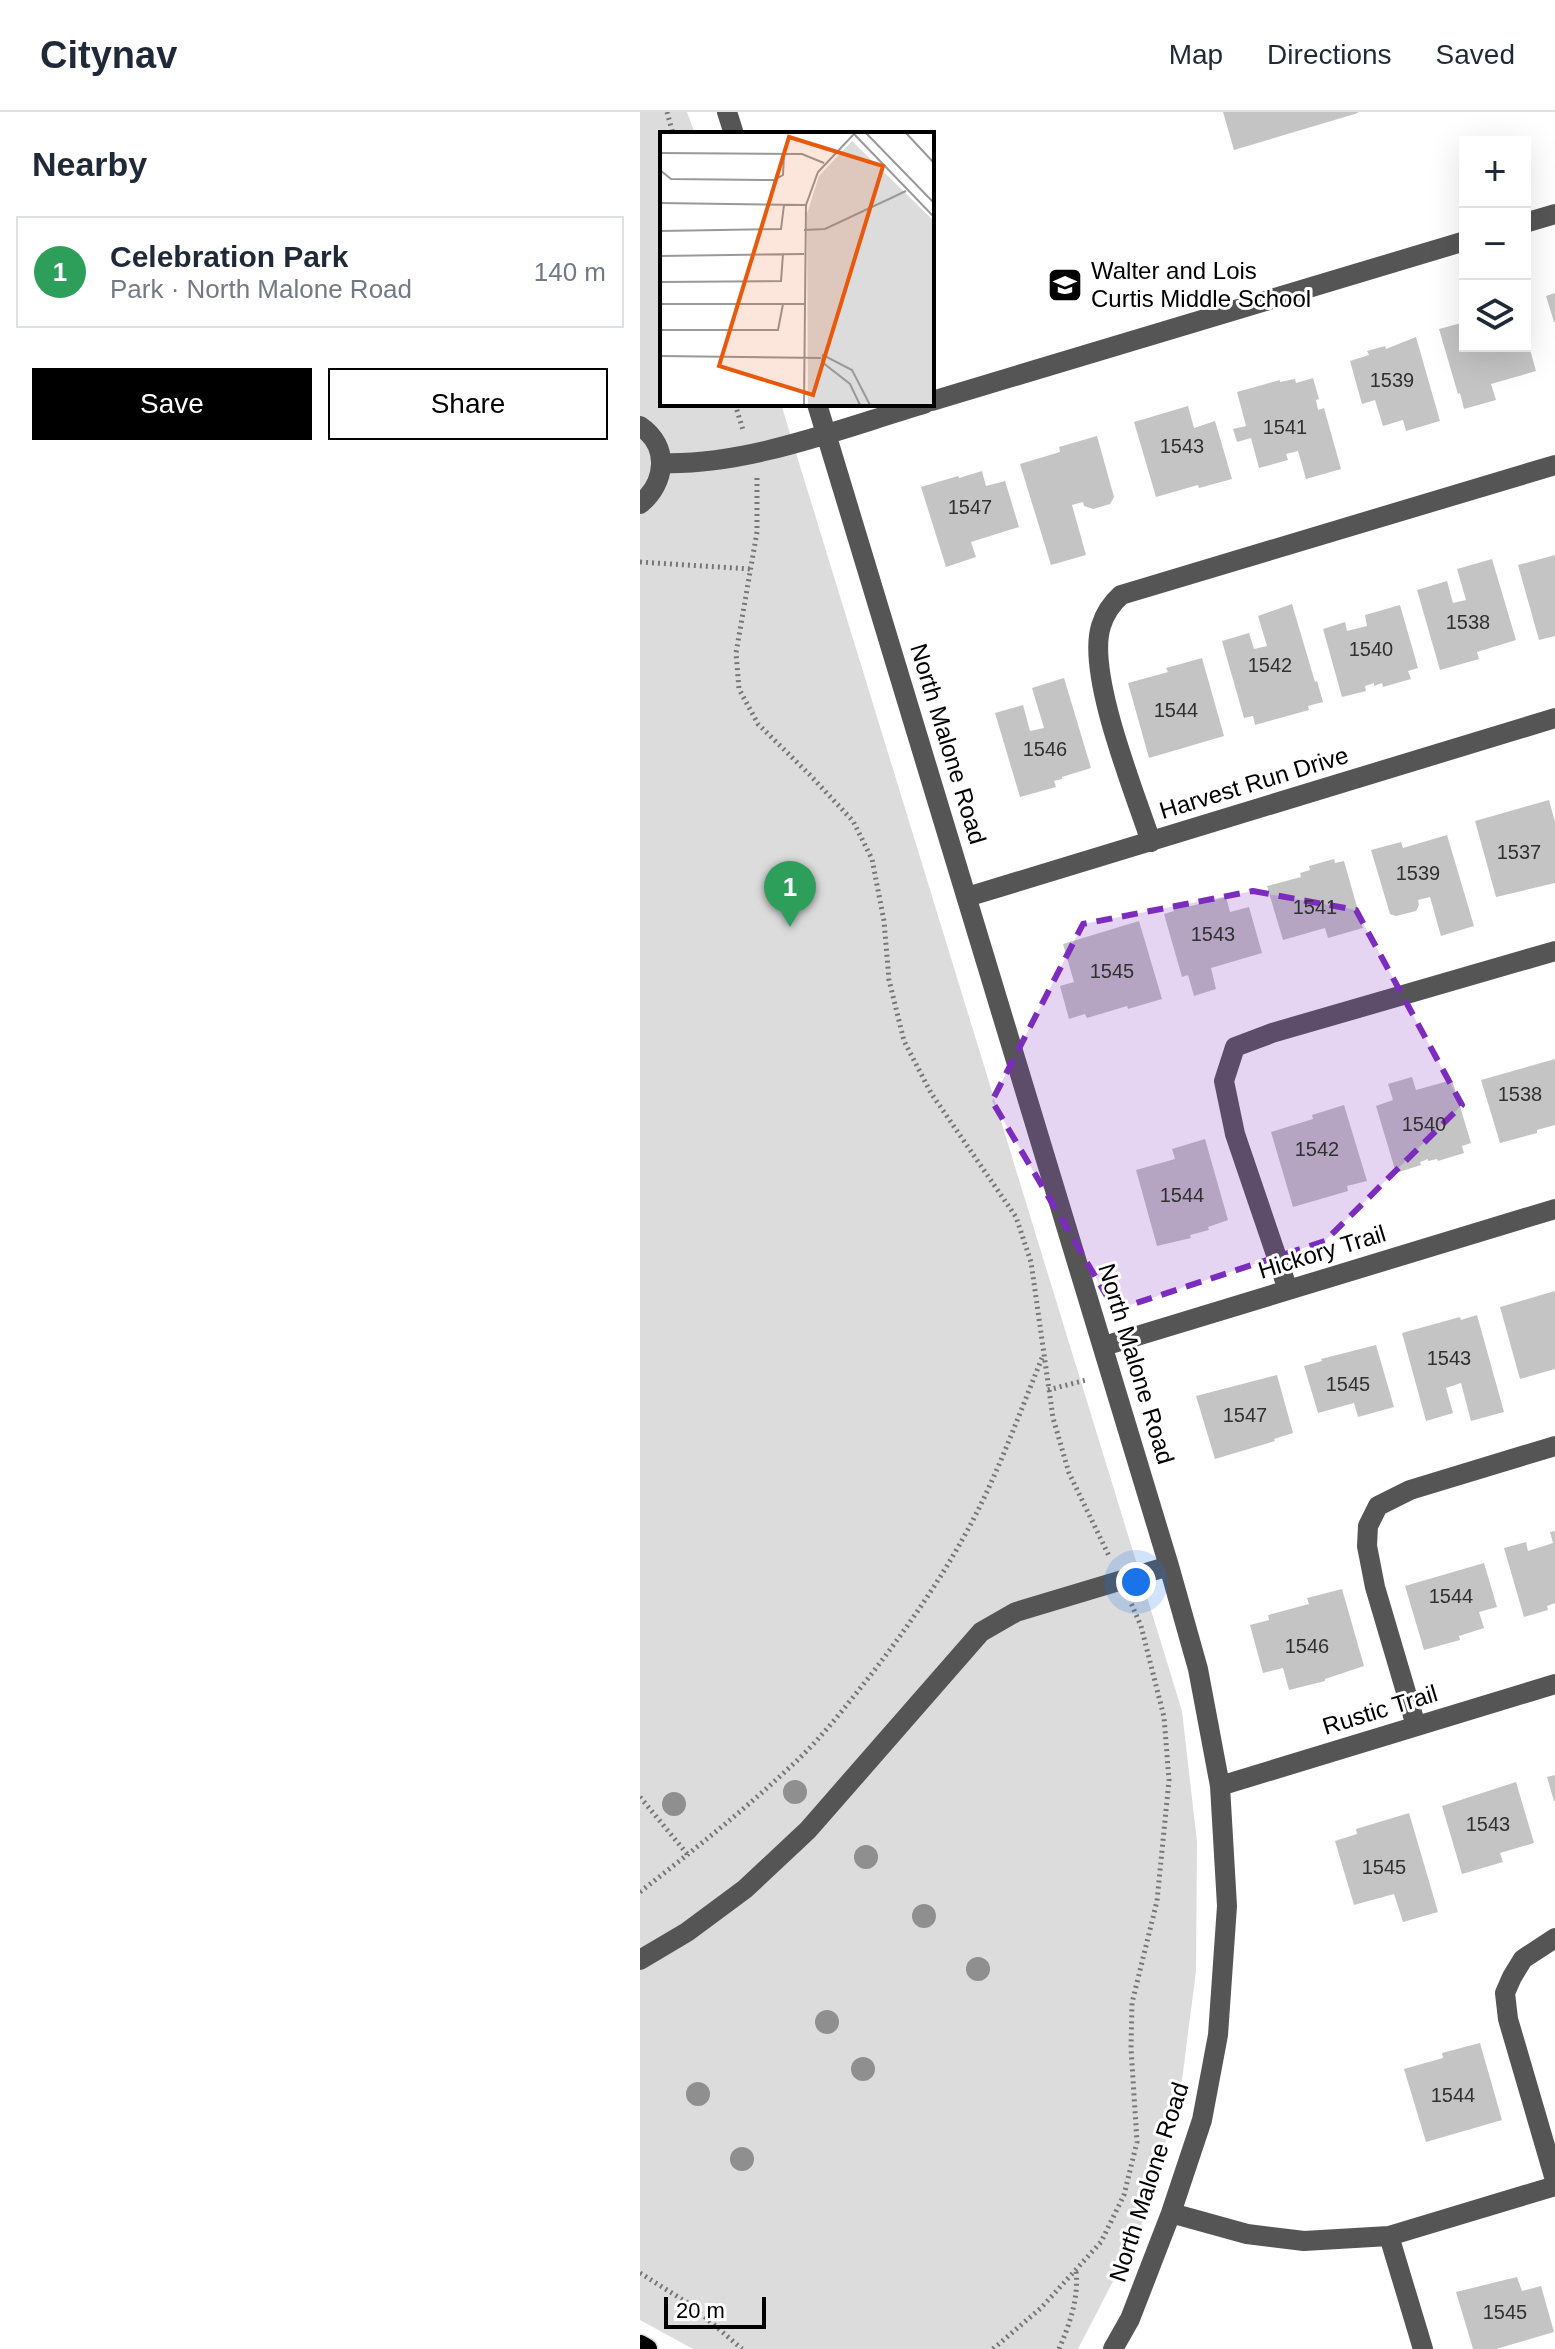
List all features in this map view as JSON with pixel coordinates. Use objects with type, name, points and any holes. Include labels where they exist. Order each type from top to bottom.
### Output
[{"type":"main road","points":[[640,2345],[647,2349]]},
{"type":"street","points":[[727,112],[733,132]]},
{"type":"street","points":[[1531,221],[1555,214]]},
{"type":"street","points":[[934,400],[1459,243]]},
{"type":"street","name":"North Malone Road","points":[[818,406],[1169,1566],[1198,1669],[1220,1786],[1227,1906],[1218,2035],[1202,2120],[1171,2213],[1130,2319],[1113,2349]]},
{"type":"street","points":[[661,463],[728,459],[917,406]]},
{"type":"street","points":[[640,426],[655,440],[661,463],[658,482],[651,495],[640,504]]},
{"type":"street","points":[[1151,842],[1105,699],[1099,663],[1100,629],[1110,605],[1121,595],[1555,465]]},
{"type":"street","name":"Harvest Run Drive","points":[[967,897],[1555,718]]},
{"type":"street","points":[[1288,1290],[1235,1134],[1224,1081],[1235,1047],[1272,1033],[1555,951]]},
{"type":"street","name":"Hickory Trail","points":[[1104,1346],[1555,1209]]},
{"type":"street","points":[[1416,1726],[1375,1587],[1367,1546],[1368,1526],[1378,1506],[1410,1490],[1555,1446]]},
{"type":"street","points":[[640,1960],[687,1932],[745,1889],[808,1830],[981,1632],[1016,1612],[1169,1566]]},
{"type":"street","name":"Rustic Trail","points":[[1220,1786],[1555,1684]]},
{"type":"street","points":[[1555,1938],[1523,1959],[1505,1993],[1508,2019],[1555,2180]]},
{"type":"street","points":[[1171,2213],[1247,2234],[1304,2241],[1389,2236],[1555,2186]]},
{"type":"street","points":[[1389,2236],[1423,2349]]},
{"type":"path","points":[[667,112],[672,132]]},
{"type":"path","points":[[758,483],[757,532],[736,653],[739,689],[758,724],[853,821],[872,859],[884,921],[889,980],[904,1041],[931,1093],[1016,1217],[1031,1262],[1053,1418],[1069,1473],[1141,1626],[1164,1717],[1169,1780],[1157,1901],[1132,2003],[1131,2048],[1137,2142],[1124,2195],[1101,2242],[1041,2308],[993,2349]]},
{"type":"path","points":[[640,562],[751,569]]},
{"type":"path","points":[[640,1892],[791,1766],[838,1717],[919,1611],[974,1519],[1044,1353]]},
{"type":"path","points":[[1048,1390],[1111,1372]]},
{"type":"path","points":[[640,1797],[688,1855]]},
{"type":"path","points":[[1059,2349],[1069,2327],[1078,2289],[1076,2270]]},
{"type":"path","points":[[640,2273],[691,2305],[742,2349]]},
{"type":"highlighted area","points":[[1253,891],[1356,910],[1462,1105],[1325,1241],[1115,1310],[992,1101],[1083,924]]},
{"type":"shaded area","points":[[640,112],[687,112],[694,132],[660,132],[660,406],[782,406],[1182,1711],[1197,1842],[1196,1971],[1181,2088],[1141,2227],[1078,2349],[693,2349],[640,2320]]},
{"type":"building","points":[[1223,112],[1358,112],[1358,113],[1234,150]]},
{"type":"building","points":[[1555,293],[1555,322],[1554,322],[1546,296]]},
{"type":"building","points":[[1459,324],[1459,352],[1531,352],[1536,371],[1491,384],[1496,400],[1464,409],[1439,329]]},
{"type":"building","points":[[1416,337],[1440,421],[1406,431],[1403,420],[1383,426],[1375,400],[1362,404],[1350,361],[1369,355],[1367,351],[1385,346],[1386,349]]},
{"type":"building","points":[[1313,378],[1319,399],[1316,400],[1318,410],[1324,408],[1341,469],[1306,479],[1298,451],[1286,454],[1288,460],[1259,468],[1251,438],[1237,442],[1233,429],[1246,426],[1237,392],[1280,380],[1295,379],[1296,383]]},
{"type":"building","points":[[1188,406],[1194,428],[1215,421],[1232,479],[1156,497],[1134,422]]},
{"type":"building","points":[[1097,436],[1114,497],[1110,504],[1093,509],[1084,506],[1083,502],[1072,505],[1086,555],[1051,565],[1020,464],[1060,452],[1059,447]]},
{"type":"building","points":[[982,471],[986,486],[1005,481],[1019,527],[971,542],[976,557],[946,567],[921,487]]},
{"type":"building","points":[[1555,555],[1555,636],[1539,640],[1518,565]]},
{"type":"building","points":[[1492,559],[1516,640],[1477,652],[1479,659],[1440,670],[1417,590],[1447,581],[1453,603],[1466,600],[1457,569]]},
{"type":"building","points":[[1292,604],[1323,702],[1308,706],[1309,710],[1255,725],[1253,716],[1244,718],[1222,641],[1249,633],[1254,649],[1267,646],[1258,616]]},
{"type":"building","points":[[1400,605],[1418,668],[1408,671],[1411,679],[1383,687],[1382,683],[1374,686],[1374,683],[1365,686],[1366,691],[1342,697],[1323,629],[1345,622],[1347,631],[1367,626],[1365,615]]},
{"type":"building","points":[[1202,658],[1224,736],[1149,758],[1128,683]]},
{"type":"building","points":[[1064,678],[1091,768],[1054,781],[1056,787],[1020,797],[995,713],[1023,705],[1030,731],[1044,728],[1032,688]]},
{"type":"building","points":[[1549,800],[1555,822],[1555,883],[1496,897],[1475,821]]},
{"type":"building","points":[[1447,835],[1474,926],[1441,936],[1430,897],[1418,900],[1416,911],[1396,916],[1390,914],[1371,850],[1401,842],[1403,848]]},
{"type":"building","points":[[1334,859],[1335,863],[1344,861],[1363,928],[1328,938],[1325,928],[1283,940],[1267,886],[1301,877],[1300,873],[1310,870],[1309,866]]},
{"type":"building","points":[[1226,897],[1230,912],[1249,907],[1262,953],[1211,968],[1216,989],[1194,996],[1188,975],[1182,977],[1164,914],[1174,911],[1172,905],[1185,901],[1187,907]]},
{"type":"building","points":[[1139,921],[1162,999],[1087,1018],[1085,1014],[1069,1019],[1060,986],[1074,982],[1063,944]]},
{"type":"building","points":[[1555,1059],[1555,1125],[1500,1143],[1481,1080]]},
{"type":"building","points":[[1412,1077],[1416,1090],[1452,1080],[1471,1143],[1462,1146],[1464,1153],[1438,1161],[1428,1159],[1420,1162],[1421,1165],[1396,1173],[1376,1106],[1393,1100],[1388,1084]]},
{"type":"building","points":[[1344,1105],[1367,1181],[1347,1186],[1348,1191],[1293,1207],[1271,1132]]},
{"type":"building","points":[[1205,1139],[1228,1220],[1190,1235],[1191,1238],[1157,1246],[1136,1170],[1175,1159],[1172,1149]]},
{"type":"building","points":[[1555,1291],[1555,1369],[1520,1379],[1500,1307]]},
{"type":"building","points":[[1477,1315],[1504,1412],[1471,1421],[1461,1383],[1446,1388],[1453,1413],[1426,1421],[1402,1333]]},
{"type":"building","points":[[1376,1345],[1394,1407],[1358,1417],[1354,1403],[1318,1413],[1304,1366]]},
{"type":"building","points":[[1277,1375],[1293,1433],[1215,1459],[1196,1396]]},
{"type":"building","points":[[1555,1531],[1555,1603],[1547,1606],[1548,1610],[1524,1617],[1504,1548],[1526,1542],[1528,1551],[1553,1543],[1550,1532]]},
{"type":"building","points":[[1484,1563],[1497,1607],[1479,1612],[1484,1628],[1459,1636],[1460,1640],[1424,1650],[1405,1586]]},
{"type":"building","points":[[1342,1589],[1364,1666],[1325,1681],[1289,1690],[1283,1668],[1263,1673],[1250,1625],[1269,1620],[1268,1615],[1309,1604],[1307,1598]]},
{"type":"building","points":[[1555,1775],[1555,1801],[1554,1801],[1547,1777]]},
{"type":"building","points":[[1516,1782],[1534,1843],[1500,1853],[1503,1862],[1462,1874],[1442,1806]]},
{"type":"building","points":[[1409,1813],[1438,1912],[1403,1922],[1394,1894],[1354,1905],[1335,1841],[1357,1834],[1356,1829]]},
{"type":"building","points":[[1480,2043],[1502,2120],[1426,2142],[1404,2069],[1443,2058],[1442,2053]]},
{"type":"building","points":[[1517,2277],[1522,2291],[1541,2286],[1554,2332],[1496,2349],[1473,2349],[1456,2292]]},
{"type":"place","name":"Walter and Lois Curtis Middle School","points":[[1065,285]]},
{"type":"place","name":"Celebration Park","points":[[790,927]]}]
